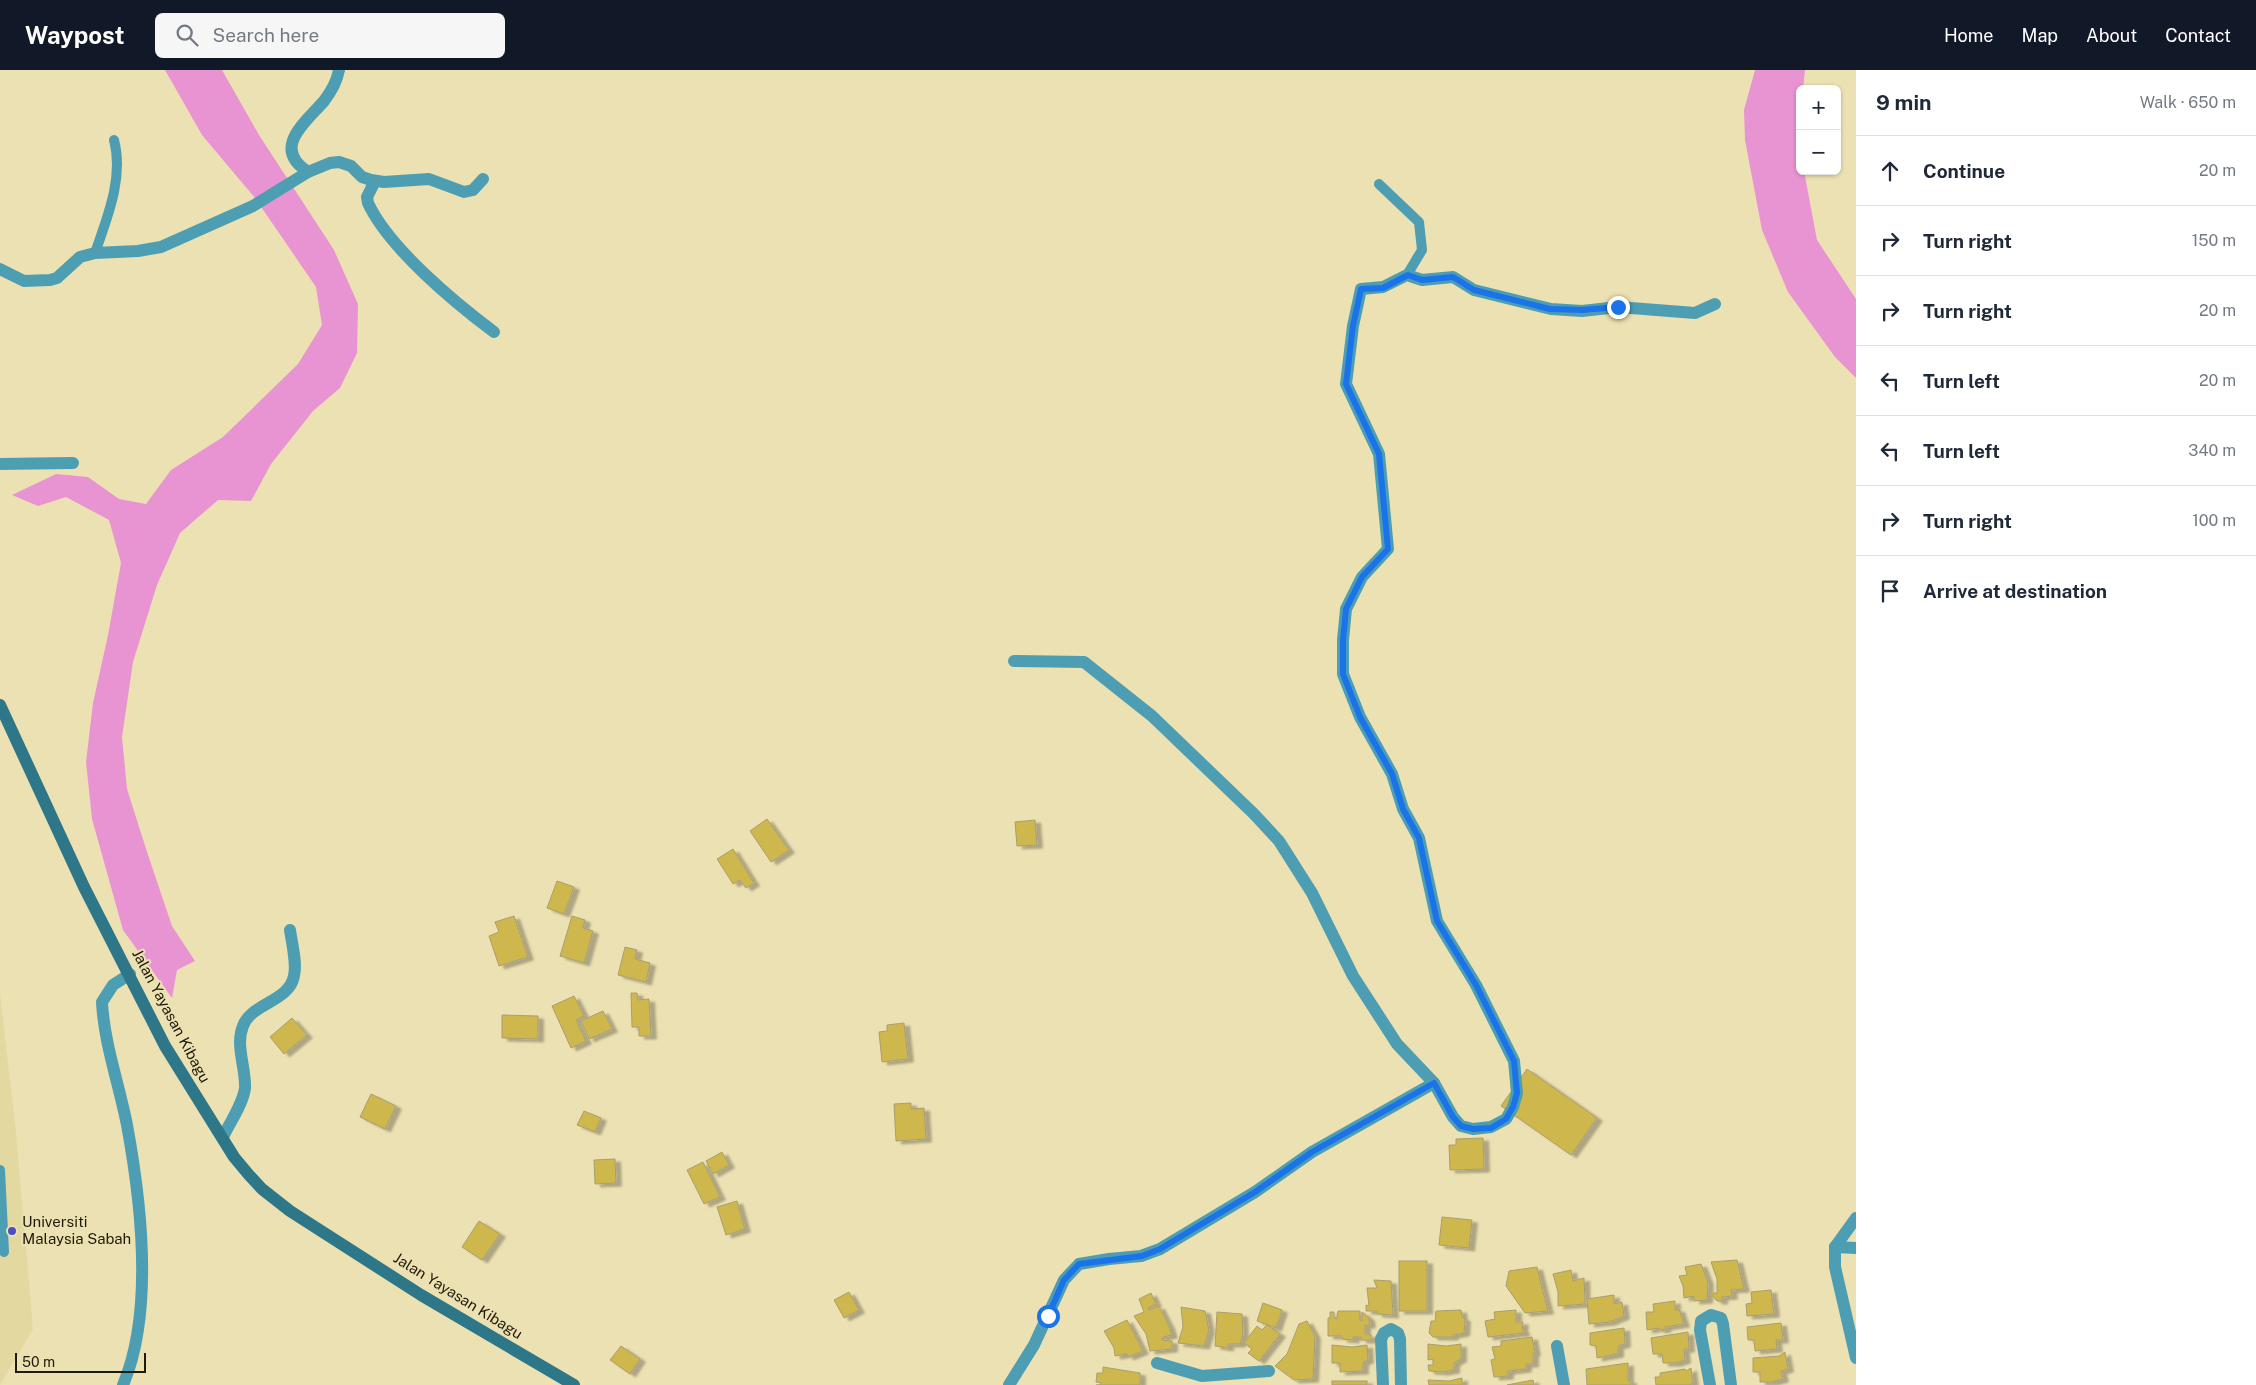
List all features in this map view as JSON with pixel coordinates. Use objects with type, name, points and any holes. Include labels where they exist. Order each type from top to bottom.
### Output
[{"type":"street","points":[[308,172],[297,165],[292,155],[292,143],[298,130],[330,92],[339,70]]},
{"type":"street","points":[[0,269],[24,281],[50,280],[57,278],[80,256],[161,247],[253,206],[308,172],[330,163],[339,162],[351,166],[362,177],[375,181],[429,179],[464,192],[473,190],[483,179]]},
{"type":"street","points":[[375,181],[367,197],[368,204],[394,241],[466,310],[494,332]]},
{"type":"street","points":[[1014,660],[1084,662],[1152,716],[1254,814],[1279,841],[1312,893],[1367,999],[1397,1044],[1434,1083],[1453,1117],[1461,1126],[1473,1129],[1491,1128],[1506,1119],[1513,1107],[1517,1093],[1514,1061],[1476,985],[1437,921],[1419,838],[1403,809],[1392,774],[1360,717],[1343,674],[1343,640],[1346,609],[1362,577],[1388,549],[1379,454],[1346,384],[1353,326],[1361,289],[1383,288],[1408,275],[1422,280],[1453,277],[1474,290],[1550,309],[1582,310],[1618,307],[1695,313],[1716,304]]},
{"type":"street","points":[[0,464],[73,463]]},
{"type":"street","name":"Jalan Yayasan Kibagu","points":[[0,705],[84,886],[165,1046],[234,1157],[262,1189],[290,1212],[422,1295],[574,1385]]},
{"type":"street","points":[[223,1137],[241,1100],[244,1088],[241,1047],[243,1025],[249,1016],[285,992],[292,984],[295,975],[290,930]]},
{"type":"street","points":[[122,1385],[131,1360],[139,1320],[142,1248],[127,1125],[102,1002],[112,985],[130,974]]},
{"type":"street","points":[[1008,1385],[1034,1345],[1064,1280],[1079,1264],[1142,1256],[1160,1249],[1255,1192],[1312,1152],[1434,1083]]},
{"type":"street","points":[[1856,1218],[1835,1247],[1836,1267],[1856,1358]]},
{"type":"street","points":[[1835,1247],[1856,1248]]},
{"type":"street","points":[[1710,1385],[1700,1330],[1701,1321],[1710,1315],[1721,1318],[1723,1324],[1731,1385]]},
{"type":"street","points":[[1383,1385],[1381,1339],[1384,1333],[1391,1329],[1398,1333],[1400,1339],[1401,1385]]},
{"type":"street","points":[[1557,1346],[1564,1385]]},
{"type":"street","points":[[1157,1363],[1202,1380],[1269,1371]]},
{"type":"lane","points":[[95,253],[111,205],[117,165],[114,140]]},
{"type":"lane","points":[[1378,184],[1418,222],[1422,250],[1408,275]]},
{"type":"lane","points":[[0,1170],[4,1252]]},
{"type":"shaded area","points":[[165,70],[222,70],[259,135],[334,250],[358,304],[357,353],[340,388],[313,411],[271,464],[251,501],[218,500],[180,533],[157,585],[133,662],[122,737],[127,789],[172,926],[195,961],[177,970],[172,998],[123,930],[92,819],[86,762],[93,703],[121,563],[109,520],[66,497],[38,506],[12,495],[56,474],[88,477],[119,499],[146,504],[171,470],[223,437],[298,364],[322,325],[316,287],[255,198],[202,135]]},
{"type":"shaded area","points":[[1755,70],[1805,70],[1803,85],[1796,85],[1796,175],[1805,175],[1817,240],[1856,299],[1856,378],[1835,357],[1788,292],[1762,230],[1745,140],[1744,110]]},
{"type":"shaded area","name":"Universiti Malaysia Sabah","points":[[0,993],[16,1133],[33,1329],[0,1385]]},
{"type":"building","points":[[767,819],[789,850],[771,862],[750,831]]},
{"type":"building","points":[[1035,820],[1037,845],[1017,846],[1015,822]]},
{"type":"building","points":[[733,849],[754,883],[746,888],[740,880],[733,884],[717,859]]},
{"type":"building","points":[[557,881],[574,887],[564,914],[547,908]]},
{"type":"building","points":[[514,916],[528,957],[499,966],[489,936],[499,932],[495,922]]},
{"type":"building","points":[[572,916],[585,920],[583,928],[593,931],[584,963],[560,956]]},
{"type":"building","points":[[625,947],[637,950],[635,959],[650,963],[646,982],[618,975]]},
{"type":"building","points":[[631,993],[637,993],[638,1000],[649,999],[651,1036],[639,1036],[639,1027],[632,1027]]},
{"type":"building","points":[[574,996],[584,1016],[576,1020],[586,1041],[571,1048],[552,1006]]},
{"type":"building","points":[[603,1011],[612,1029],[589,1039],[581,1021]]},
{"type":"building","points":[[502,1015],[538,1016],[538,1039],[502,1038]]},
{"type":"building","points":[[292,1018],[307,1035],[284,1054],[270,1037]]},
{"type":"building","points":[[904,1023],[908,1059],[882,1062],[879,1032],[887,1031],[887,1025]]},
{"type":"building","points":[[1527,1069],[1597,1118],[1571,1155],[1501,1106]]},
{"type":"building","points":[[371,1094],[396,1106],[385,1129],[360,1117]]},
{"type":"building","points":[[911,1103],[911,1109],[924,1108],[926,1139],[896,1141],[894,1104]]},
{"type":"building","points":[[584,1111],[601,1118],[595,1132],[577,1125]]},
{"type":"building","points":[[1483,1138],[1484,1169],[1450,1170],[1449,1145],[1456,1145],[1456,1139]]},
{"type":"building","points":[[722,1152],[729,1165],[713,1174],[706,1161]]},
{"type":"building","points":[[615,1159],[616,1183],[595,1184],[594,1160]]},
{"type":"building","points":[[703,1162],[720,1197],[704,1204],[687,1170]]},
{"type":"building","points":[[737,1201],[745,1229],[726,1235],[717,1207]]},
{"type":"building","points":[[1442,1217],[1472,1220],[1469,1248],[1439,1245]]},
{"type":"building","points":[[479,1221],[500,1234],[482,1260],[462,1247]]},
{"type":"building","points":[[1737,1260],[1744,1289],[1731,1290],[1732,1296],[1722,1297],[1722,1301],[1717,1301],[1710,1293],[1717,1293],[1717,1279],[1711,1262]]},
{"type":"building","points":[[1399,1261],[1427,1261],[1427,1311],[1399,1311]]},
{"type":"building","points":[[1701,1264],[1708,1282],[1707,1300],[1694,1301],[1694,1296],[1684,1298],[1683,1286],[1679,1276],[1687,1275],[1685,1267]]},
{"type":"building","points":[[1537,1267],[1548,1311],[1525,1313],[1506,1286],[1509,1271]]},
{"type":"building","points":[[1571,1270],[1573,1281],[1584,1278],[1585,1304],[1558,1306],[1558,1292],[1553,1274]]},
{"type":"building","points":[[1374,1280],[1391,1281],[1393,1315],[1377,1314],[1377,1311],[1366,1311],[1366,1305],[1369,1306],[1367,1288],[1377,1288]]},
{"type":"building","points":[[1771,1290],[1774,1314],[1747,1316],[1746,1304],[1752,1303],[1751,1292]]},
{"type":"building","points":[[849,1292],[859,1310],[844,1318],[834,1300]]},
{"type":"building","points":[[1151,1293],[1156,1304],[1148,1308],[1149,1310],[1159,1306],[1172,1335],[1163,1337],[1162,1340],[1172,1341],[1172,1349],[1150,1351],[1146,1334],[1134,1316],[1144,1312],[1139,1299]]},
{"type":"building","points":[[1614,1295],[1614,1304],[1622,1302],[1624,1316],[1610,1322],[1589,1324],[1587,1299]]},
{"type":"building","points":[[1675,1301],[1675,1310],[1679,1309],[1684,1324],[1665,1327],[1666,1329],[1647,1330],[1646,1312],[1654,1312],[1653,1304]]},
{"type":"building","points":[[1263,1303],[1282,1310],[1276,1328],[1257,1321]]},
{"type":"building","points":[[1181,1307],[1205,1311],[1209,1330],[1204,1346],[1178,1343],[1183,1327]]},
{"type":"building","points":[[1461,1310],[1462,1317],[1465,1319],[1464,1333],[1453,1335],[1453,1337],[1433,1337],[1429,1333],[1431,1321],[1435,1321],[1436,1311]]},
{"type":"building","points":[[1516,1310],[1516,1322],[1523,1322],[1522,1330],[1524,1330],[1524,1333],[1488,1337],[1485,1321],[1495,1319],[1494,1312]]},
{"type":"building","points":[[1338,1311],[1360,1311],[1360,1320],[1362,1321],[1362,1312],[1369,1318],[1370,1325],[1365,1325],[1365,1334],[1371,1335],[1371,1340],[1361,1340],[1361,1337],[1353,1337],[1354,1340],[1342,1339],[1342,1336],[1328,1336],[1330,1312],[1334,1312],[1334,1318],[1337,1319]]},
{"type":"building","points":[[1217,1312],[1242,1314],[1243,1335],[1240,1344],[1228,1344],[1228,1348],[1215,1346]]},
{"type":"building","points":[[1127,1320],[1143,1351],[1128,1357],[1127,1354],[1115,1356],[1114,1348],[1104,1331]]},
{"type":"building","points":[[1307,1321],[1315,1336],[1313,1379],[1294,1380],[1275,1366],[1287,1354],[1299,1324]]},
{"type":"building","points":[[1781,1323],[1783,1340],[1776,1340],[1777,1349],[1755,1351],[1754,1340],[1748,1340],[1747,1327]]},
{"type":"building","points":[[1267,1325],[1280,1334],[1259,1361],[1248,1353],[1252,1349],[1244,1343],[1257,1326],[1262,1330]]},
{"type":"building","points":[[1624,1328],[1625,1344],[1618,1346],[1618,1354],[1597,1358],[1596,1346],[1590,1345],[1590,1333]]},
{"type":"building","points":[[1688,1332],[1689,1349],[1684,1349],[1685,1360],[1676,1363],[1663,1363],[1662,1354],[1653,1354],[1651,1338]]},
{"type":"building","points":[[1532,1337],[1535,1353],[1533,1353],[1533,1364],[1526,1364],[1526,1369],[1508,1371],[1508,1376],[1494,1377],[1491,1360],[1495,1359],[1492,1347],[1501,1346],[1501,1341]]},
{"type":"building","points":[[1428,1344],[1446,1346],[1461,1344],[1461,1359],[1454,1363],[1454,1370],[1443,1372],[1429,1371],[1428,1365],[1433,1365],[1433,1359],[1428,1360]]},
{"type":"building","points":[[1332,1345],[1352,1347],[1367,1345],[1368,1360],[1363,1362],[1363,1371],[1340,1372],[1340,1363],[1332,1363]]},
{"type":"building","points":[[621,1346],[640,1359],[630,1374],[610,1360]]},
{"type":"building","points":[[1785,1352],[1788,1369],[1781,1371],[1783,1379],[1772,1382],[1760,1382],[1760,1372],[1753,1372],[1753,1358],[1779,1356]]},
{"type":"building","points":[[1628,1363],[1628,1381],[1631,1380],[1631,1385],[1587,1385],[1586,1369]]},
{"type":"building","points":[[1103,1367],[1140,1373],[1140,1385],[1100,1385],[1101,1383],[1096,1382],[1097,1373],[1103,1373]]},
{"type":"building","points":[[1691,1368],[1693,1383],[1690,1385],[1656,1385],[1655,1377],[1660,1377],[1660,1373],[1685,1369],[1686,1371]]},
{"type":"building","points":[[1462,1378],[1462,1385],[1429,1385],[1428,1380],[1449,1381]]},
{"type":"building","points":[[1533,1380],[1534,1385],[1507,1385]]},
{"type":"building","points":[[1332,1381],[1367,1381],[1367,1385],[1332,1385]]},
{"type":"place","name":"Universiti Malaysia Sabah","points":[[12,1231]]},
{"type":"route","points":[[1048,1316],[1056,1293],[1071,1271],[1079,1264],[1109,1259],[1127,1259],[1160,1249],[1255,1192],[1312,1152],[1434,1083],[1453,1117],[1461,1126],[1473,1129],[1491,1128],[1506,1119],[1513,1107],[1517,1093],[1514,1061],[1476,985],[1437,921],[1419,838],[1403,809],[1392,774],[1360,717],[1343,674],[1343,640],[1346,609],[1362,577],[1388,549],[1379,454],[1346,384],[1353,326],[1361,289],[1383,288],[1408,275],[1422,280],[1453,277],[1474,290],[1550,309],[1582,310],[1618,307]]}]
